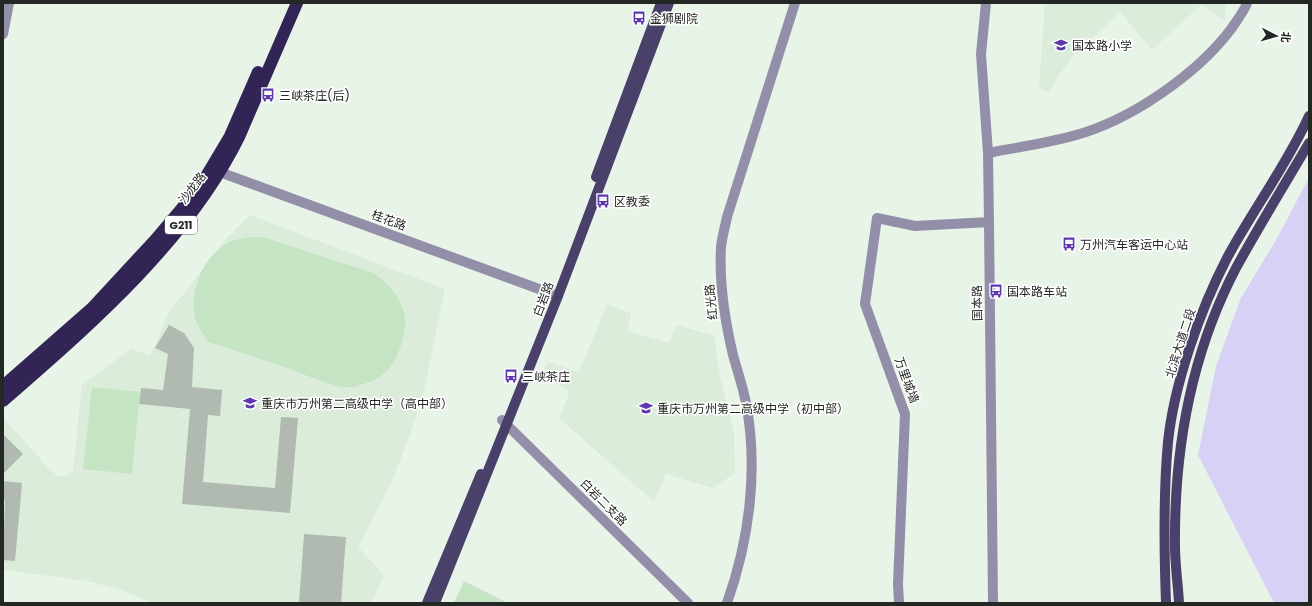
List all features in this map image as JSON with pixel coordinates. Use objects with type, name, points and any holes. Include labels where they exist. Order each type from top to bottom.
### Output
[{"type":"highway","name":"沙龙路","points":[[3,401],[80,333],[145,267],[206,196],[230,136],[288,3]]},
{"type":"highway","name":"沙龙路","points":[[3,386],[108,292],[216,171],[239,137],[297,3]]},
{"type":"main road","name":"白岩路","points":[[555,295],[661,3]]},
{"type":"main road","name":"白岩路","points":[[435,603],[669,3]]},
{"type":"main road","name":"北滨大道二段","points":[[1166,603],[1163,528],[1168,449],[1179,384],[1198,326],[1227,259],[1309,116]]},
{"type":"main road","name":"北滨大道二段","points":[[1179,603],[1175,546],[1180,446],[1189,395],[1202,348],[1236,269],[1309,143]]},
{"type":"main road","name":"白岩路","points":[[427,603],[505,422]]},
{"type":"street","points":[[3,34],[10,3]]},
{"type":"street","name":"红光路","points":[[727,603],[739,565],[746,529],[751,492],[751,457],[747,409],[726,316],[721,246],[726,217],[795,3]]},
{"type":"street","name":"国本路","points":[[986,3],[981,54],[988,153],[990,222],[993,603]]},
{"type":"street","points":[[988,153],[1085,132],[1114,121],[1141,106],[1164,91],[1210,53],[1231,29],[1247,3]]},
{"type":"street","name":"桂花路","points":[[216,171],[555,295]]},
{"type":"street","name":"万里城墙","points":[[899,603],[898,584],[905,414],[865,304],[877,218],[915,226],[990,222]]},
{"type":"street","name":"白岩二支路","points":[[505,422],[688,603]]},
{"type":"shaded area","name":"国本路小学","points":[[1045,3],[1226,3],[1225,21],[1201,5],[1152,50],[1120,12],[1091,39],[1085,37],[1048,92],[1039,88]]},
{"type":"shaded area","points":[[1309,178],[1309,603],[1274,603],[1198,455],[1216,366],[1241,298],[1276,240]]},
{"type":"shaded area","name":"重庆市万州第二高级中学（高中部）","points":[[250,215],[445,289],[424,390],[411,432],[391,484],[358,547],[384,575],[372,603],[151,603],[121,590],[87,581],[3,570],[3,417],[50,470],[58,476],[67,476],[73,470],[82,384],[132,349],[150,356],[171,308],[187,290],[224,241]]},
{"type":"shaded area","name":"重庆市万州第二高级中学（初中部）","points":[[607,304],[631,313],[628,331],[669,343],[676,325],[715,336],[719,372],[734,433],[735,473],[713,488],[666,474],[654,502],[559,418],[570,391],[541,376],[548,362],[579,372]]},
{"type":"green space","points":[[250,237],[263,237],[373,273],[386,283],[401,303],[405,319],[401,346],[388,370],[373,381],[350,387],[339,386],[208,342],[197,324],[194,312],[194,300],[199,276],[212,256],[221,247],[231,241]]},
{"type":"green space","points":[[92,387],[140,392],[132,474],[83,469]]},
{"type":"green space","points":[[464,581],[508,603],[454,603]]},
{"type":"building","points":[[169,325],[184,333],[194,348],[192,387],[222,390],[220,416],[208,415],[203,482],[275,488],[281,417],[298,418],[290,513],[182,504],[190,409],[139,404],[141,388],[163,390],[168,354],[155,348]]},
{"type":"building","points":[[3,434],[23,454],[3,474]]},
{"type":"building","points":[[3,481],[22,483],[15,561],[3,560],[5,500],[3,500]]},
{"type":"building","points":[[304,534],[346,537],[341,603],[299,603]]},
{"type":"place","name":"金狮剧院","points":[[639,18]]},
{"type":"place","name":"国本路小学","points":[[1061,45]]},
{"type":"place","name":"三峡茶庄(后)","points":[[268,95]]},
{"type":"place","name":"区教委","points":[[603,201]]},
{"type":"place","name":"万州汽车客运中心站","points":[[1069,244]]},
{"type":"place","name":"国本路车站","points":[[996,291]]},
{"type":"place","name":"三峡茶庄","points":[[511,376]]},
{"type":"place","name":"重庆市万州第二高级中学（高中部）","points":[[250,403]]},
{"type":"place","name":"重庆市万州第二高级中学（初中部）","points":[[646,408]]}]
